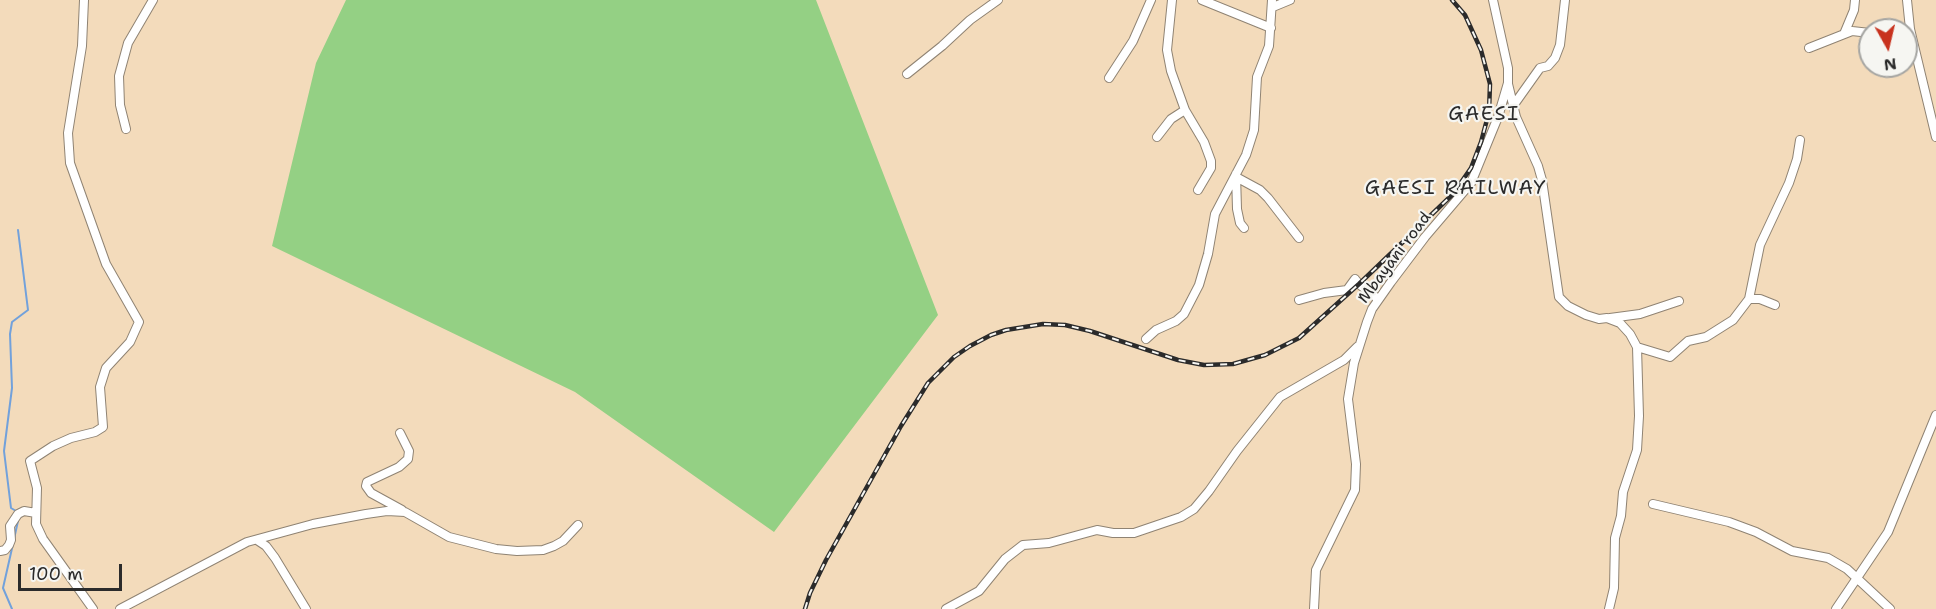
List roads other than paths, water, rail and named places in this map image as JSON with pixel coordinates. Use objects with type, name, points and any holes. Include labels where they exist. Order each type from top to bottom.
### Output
[{"type":"street","points":[[84,0],[82,46],[68,133],[70,163],[106,264],[139,322],[130,342],[106,369],[100,387],[103,427],[95,432],[71,438],[53,446],[30,461],[37,488],[36,524],[43,539],[93,609]]},
{"type":"street","points":[[126,129],[120,105],[119,76],[128,43],[153,0]]},
{"type":"street","points":[[907,74],[970,20],[998,0]]},
{"type":"street","points":[[1109,78],[1133,41],[1151,0]]},
{"type":"street","points":[[1172,0],[1167,55],[1185,110],[1204,142],[1211,161],[1210,168],[1198,190]]},
{"type":"street","points":[[1203,0],[1272,28]]},
{"type":"street","points":[[1146,339],[1156,330],[1180,318],[1194,298],[1208,254],[1215,214],[1246,155],[1254,130],[1257,76],[1269,46],[1272,3],[1290,0]]},
{"type":"street","name":"Mbayani road","points":[[1314,609],[1316,570],[1355,490],[1356,464],[1348,399],[1354,363],[1372,309],[1425,237],[1471,183],[1498,117],[1508,83],[1505,54],[1493,0]]},
{"type":"street","points":[[1513,106],[1540,68],[1548,66],[1555,58],[1560,45],[1565,0]]},
{"type":"street","points":[[1844,34],[1854,10],[1855,0]]},
{"type":"street","points":[[1907,0],[1908,18]]},
{"type":"street","points":[[1809,48],[1844,34],[1858,31]]},
{"type":"street","points":[[1918,68],[1936,137]]},
{"type":"street","points":[[1508,83],[1516,117],[1540,173],[1558,297],[1568,306],[1599,319],[1641,314],[1678,301]]},
{"type":"street","points":[[1157,137],[1171,119],[1185,110]]},
{"type":"street","points":[[1637,347],[1672,356],[1688,340],[1706,337],[1733,320],[1749,299],[1760,245],[1789,183],[1797,159],[1800,140]]},
{"type":"street","points":[[1236,175],[1237,209],[1240,223],[1244,228]]},
{"type":"street","points":[[1236,175],[1260,190],[1299,238]]},
{"type":"street","points":[[1299,300],[1347,290],[1355,279],[1378,298]]},
{"type":"street","points":[[1749,299],[1760,299],[1775,305]]},
{"type":"street","points":[[1607,318],[1627,329],[1637,347],[1637,450],[1623,492],[1621,516],[1615,538],[1614,588],[1609,609]]},
{"type":"street","points":[[946,609],[979,591],[1005,559],[1023,545],[1049,543],[1097,530],[1134,533],[1181,517],[1194,509],[1242,444],[1280,398],[1293,388],[1323,374],[1344,360],[1361,343]]},
{"type":"street","points":[[1836,609],[1888,532],[1936,415]]},
{"type":"street","points":[[400,433],[409,451],[408,459],[367,482],[366,486],[371,494],[449,537],[496,549],[543,550],[563,541],[578,525]]},
{"type":"street","points":[[1653,504],[1713,517],[1742,526],[1792,551],[1828,558],[1847,569],[1890,609]]},
{"type":"street","points":[[0,551],[5,550],[9,545],[10,526],[18,514],[24,511],[36,513]]},
{"type":"street","points":[[120,609],[239,546],[256,540],[314,524],[366,514],[387,511],[405,512]]},
{"type":"street","points":[[256,540],[266,546],[275,558],[306,609]]},
{"type":"waterway","points":[[16,511],[11,508],[4,451],[12,388],[10,334],[12,322],[28,310],[18,230]]},
{"type":"waterway","points":[[14,539],[18,521]]},
{"type":"waterway","points":[[12,609],[3,588],[13,544]]},
{"type":"railway","points":[[805,609],[826,560],[901,426],[928,383],[954,357],[970,346],[1006,330],[1043,324],[1065,325],[1178,360],[1204,365],[1233,364],[1265,355],[1299,338],[1359,284],[1453,194],[1471,168],[1481,142],[1489,112],[1490,84],[1481,50],[1465,15],[1452,0]]},
{"type":"district","name":"GAESI","points":[[1484,115]]},
{"type":"district","name":"GAESI RAILWAY","points":[[1456,189]]}]
